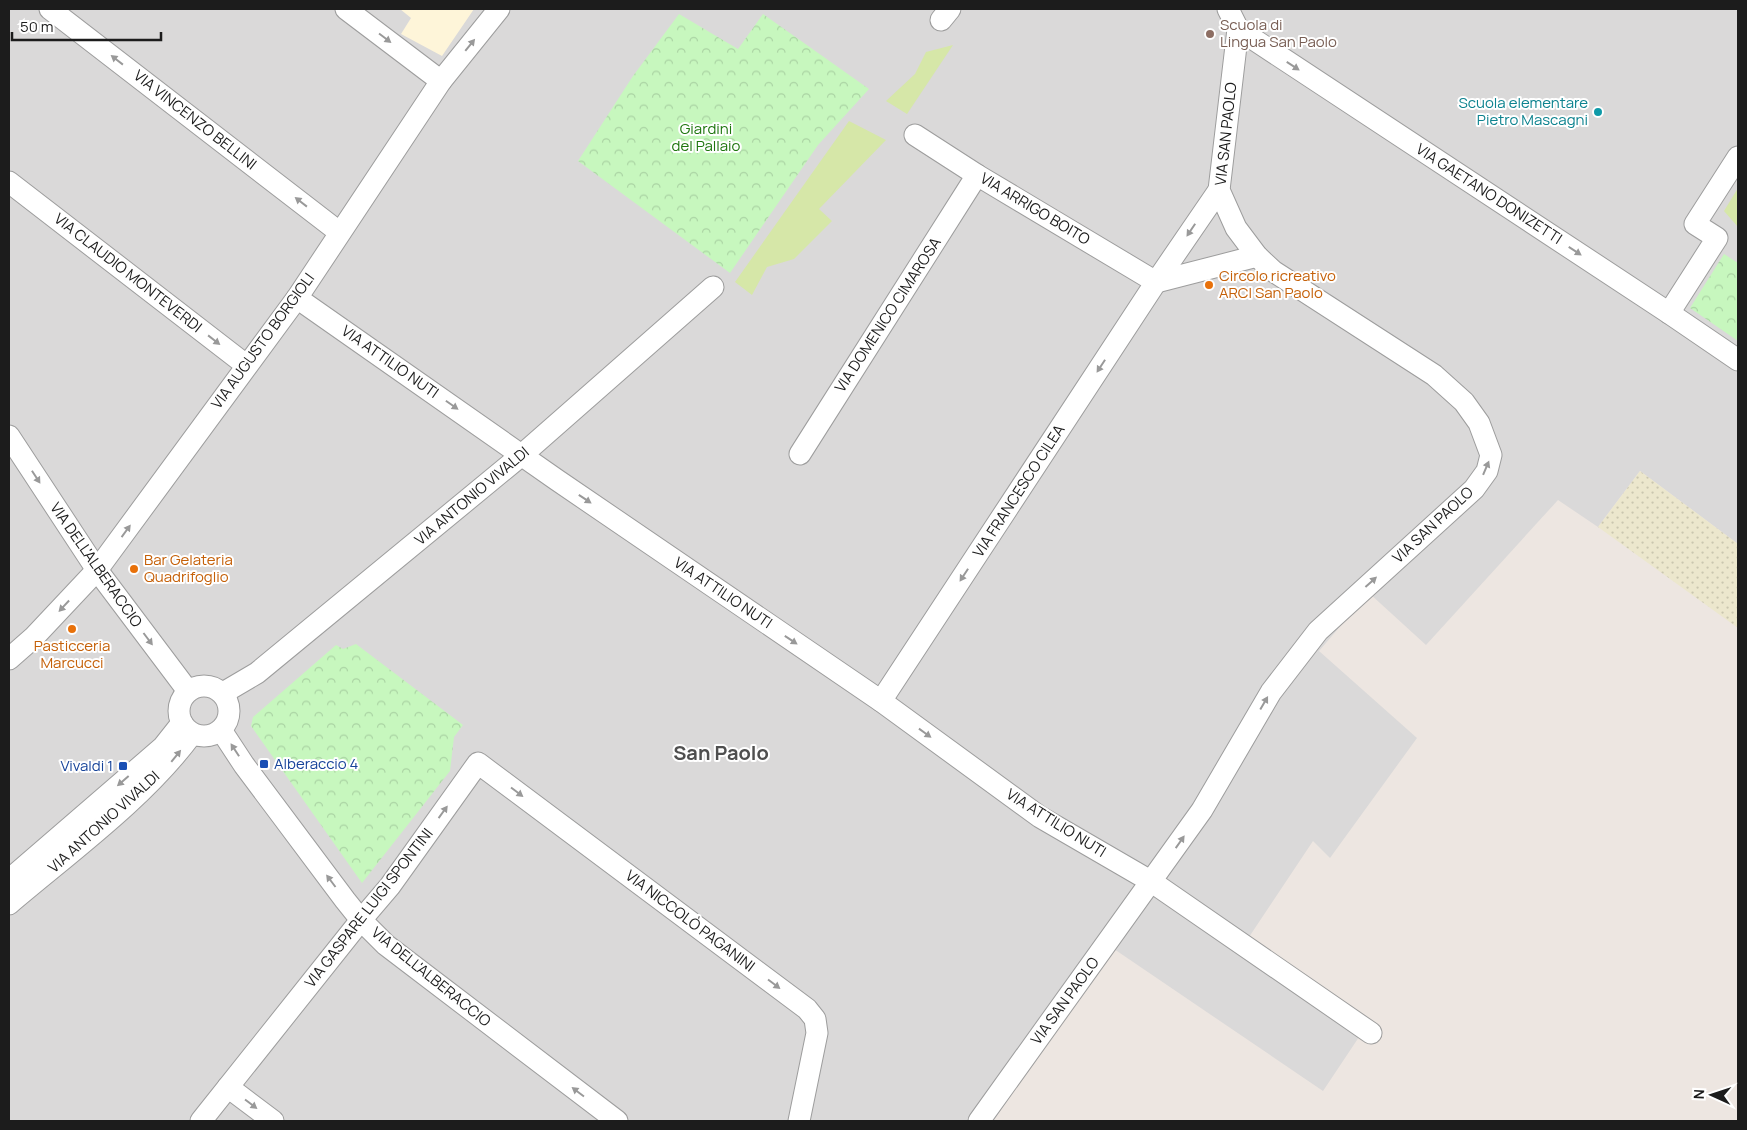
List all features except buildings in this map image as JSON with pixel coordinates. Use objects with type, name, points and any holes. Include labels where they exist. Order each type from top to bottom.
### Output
[{"type":"street","name":"VIA VINCENZO BELLINI","points":[[50,9],[339,232]]},
{"type":"street","points":[[346,9],[441,81]]},
{"type":"street","name":"VIA AUGUSTO BORGIOLI","points":[[9,658],[34,637],[97,570],[297,298],[441,81],[500,9]]},
{"type":"street","points":[[1228,9],[1238,29]]},
{"type":"street","name":"VIA SAN PAOLO","points":[[979,1121],[1202,810],[1271,692],[1318,631],[1474,489],[1487,471],[1491,455],[1478,423],[1464,402],[1434,375],[1273,271],[1257,256],[1236,228],[1219,190],[1238,29]]},
{"type":"street","name":"VIA GAETANO DONIZETTI","points":[[1238,29],[1669,312],[1738,360]]},
{"type":"street","name":"VIA ARRIGO BOITO","points":[[915,135],[977,175],[1156,282]]},
{"type":"street","points":[[1669,312],[1717,238],[1694,224],[1738,157]]},
{"type":"street","name":"VIA DOMENICO CIMAROSA","points":[[800,454],[977,175]]},
{"type":"street","name":"VIA CLAUDIO MONTEVERDI","points":[[9,182],[246,365]]},
{"type":"street","name":"VIA FRANCESCO CILEA","points":[[881,701],[1156,282],[1219,190]]},
{"type":"street","points":[[1156,282],[1257,256]]},
{"type":"street","name":"VIA ANTONIO VIVALDI","points":[[223,693],[257,673],[523,454],[713,287]]},
{"type":"street","name":"VIA ATTILIO NUTI","points":[[297,298],[881,701],[1040,817],[1152,882]]},
{"type":"street","name":"VIA DELL'ALBERACCIO","points":[[9,436],[97,570],[188,691]]},
{"type":"street","points":[[207,686],[223,693],[230,710],[227,723],[221,730],[209,736],[187,728],[179,713],[180,704],[188,691],[207,686]]},
{"type":"street","name":"VIA ANTONIO VIVALDI","points":[[9,880],[187,728]]},
{"type":"street","name":"VIA ANTONIO VIVALDI","points":[[9,904],[81,845],[173,759],[187,728]]},
{"type":"street","name":"VIA DELL'ALBERACCIO","points":[[221,730],[244,765],[361,920],[386,945],[617,1121]]},
{"type":"street","name":"VIA GASPARE LUIGI SPONTINI","points":[[201,1121],[390,886],[478,763]]},
{"type":"street","name":"VIA NICCOLÒ PAGANINI","points":[[478,763],[806,1009],[815,1019],[817,1033],[799,1121]]},
{"type":"street","points":[[1152,882],[1371,1033]]},
{"type":"street","points":[[228,1087],[273,1121]]},
{"type":"shaded area","points":[[9,9],[1738,9],[1738,544],[1640,471],[1598,527],[1558,500],[1426,645],[1369,593],[1319,651],[1417,738],[1330,858],[1313,841],[1249,937],[1367,1025],[1323,1091],[1114,949],[993,1121],[9,1121]]},
{"type":"shaded area","points":[[400,9],[474,9],[442,56],[401,34],[411,18]]},
{"type":"shaded area","points":[[1640,471],[1738,544],[1738,628],[1598,527]]},
{"type":"green space","name":"Giardini del Pallaio","points":[[679,14],[738,49],[763,14],[869,89],[818,145],[730,273],[578,161],[633,76]]},
{"type":"green space","points":[[953,45],[907,114],[886,101],[915,74],[926,52]]},
{"type":"green space","points":[[849,121],[886,140],[819,209],[832,221],[794,259],[767,267],[752,295],[735,282]]},
{"type":"green space","points":[[1738,188],[1738,227],[1724,211]]},
{"type":"green space","points":[[1724,254],[1738,263],[1738,341],[1690,308]]},
{"type":"green space","points":[[356,644],[463,725],[454,737],[450,771],[362,883],[251,726],[253,717],[336,645],[343,649]]},
{"type":"place","name":"Scuola di Lingua San Paolo","points":[[1210,34]]},
{"type":"place","name":"Scuola elementare Pietro Mascagni","points":[[1598,112]]},
{"type":"place","name":"Circolo ricreativo ARCI San Paolo","points":[[1209,285]]},
{"type":"place","name":"Bar Gelateria Quadrifoglio","points":[[134,569]]},
{"type":"place","name":"Pasticceria Marcucci","points":[[72,629]]},
{"type":"place","name":"Alberaccio 4","points":[[264,764]]},
{"type":"place","name":"Vivaldi 1","points":[[123,766]]},
{"type":"district","name":"San Paolo","points":[[721,753]]}]
